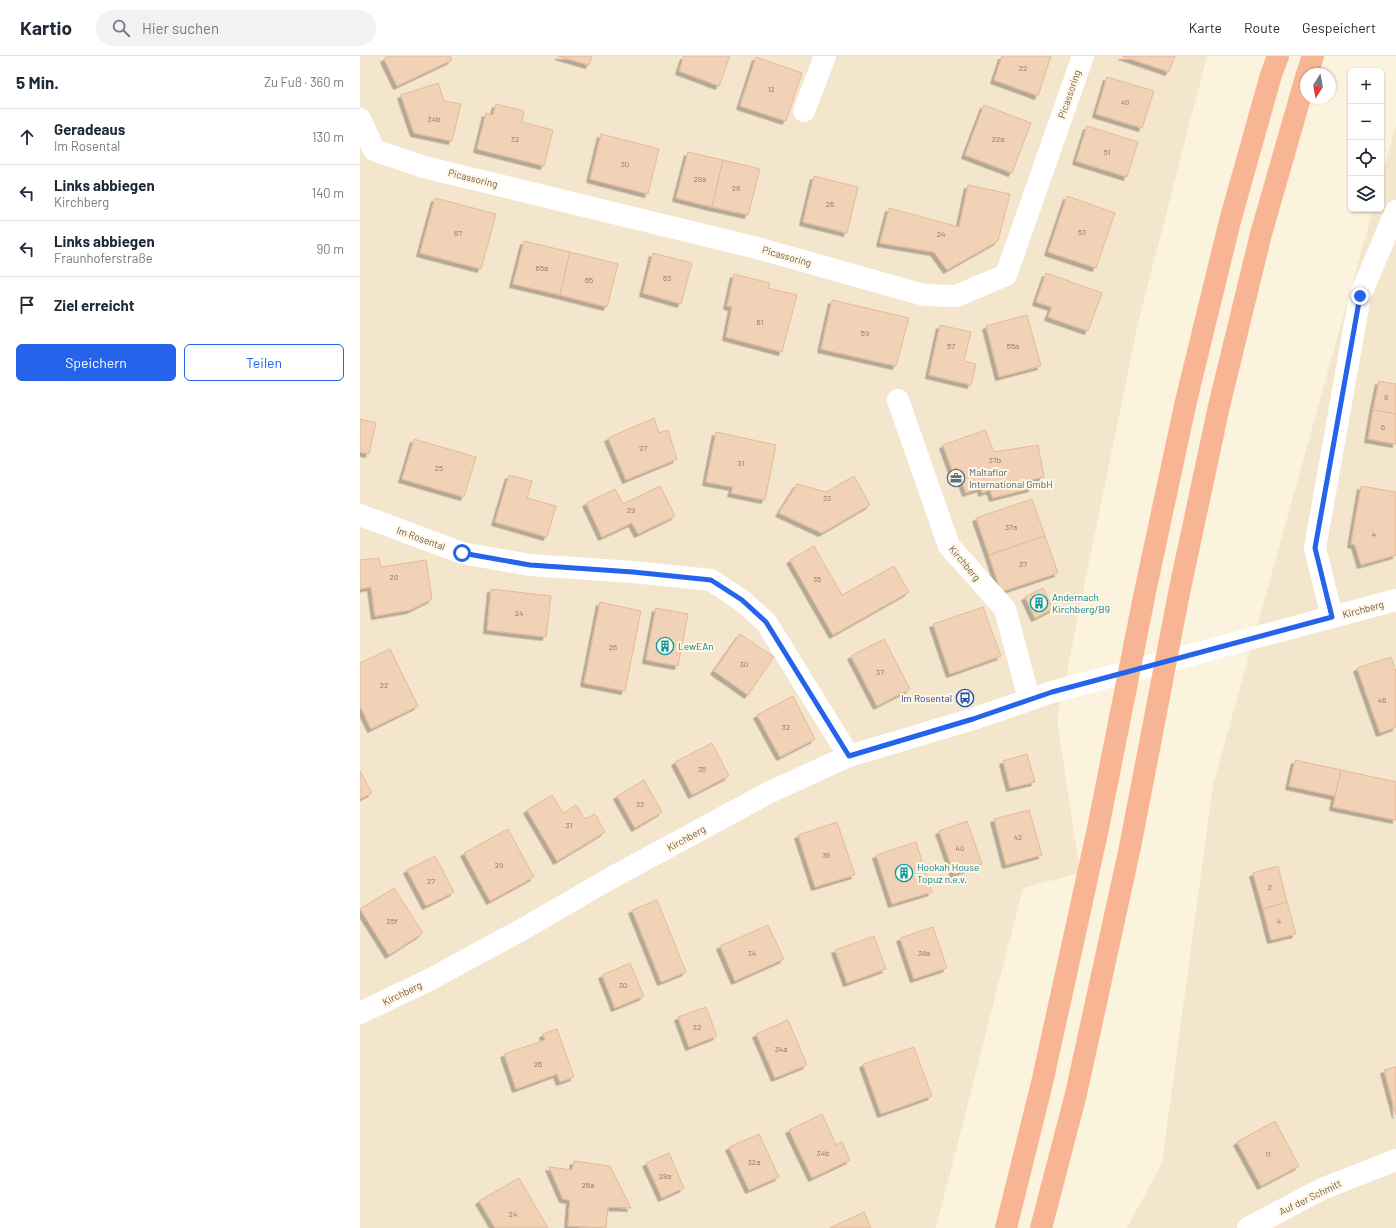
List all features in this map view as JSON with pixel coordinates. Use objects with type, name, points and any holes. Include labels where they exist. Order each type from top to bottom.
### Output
[{"type":"highway","points":[[1006,1228],[1042,1083],[1098,833],[1145,592],[1186,401],[1230,221],[1278,56]]},
{"type":"highway","points":[[1309,68],[1313,56]]},
{"type":"highway","points":[[1041,1228],[1076,1094],[1130,847],[1179,593],[1218,406],[1261,234],[1300,98]]},
{"type":"street","points":[[804,111],[826,56]]},
{"type":"street","name":"Picassoring","points":[[360,119],[374,150],[424,167],[758,248],[924,295],[956,296],[1006,275],[1083,56]]},
{"type":"street","points":[[1332,617],[1315,548],[1360,296],[1396,211]]},
{"type":"street","name":"Kirchberg","points":[[898,400],[949,546],[1005,609],[1029,699]]},
{"type":"street","name":"Im Rosental","points":[[360,515],[462,553],[530,565],[633,572],[711,580],[742,600],[766,622],[849,756]]},
{"type":"street","name":"Kirchberg","points":[[360,1013],[431,979],[523,930],[611,878],[770,792],[849,756],[973,719],[1052,692],[1396,600]]},
{"type":"street","name":"Auf der Schmitt","points":[[1248,1228],[1322,1189],[1396,1160]]},
{"type":"shaded area","points":[[360,56],[1207,56],[1137,327],[1057,720],[1080,873],[1023,888],[936,1228],[360,1228]]},
{"type":"shaded area","points":[[1396,125],[1396,1228],[1127,1228],[1162,1163],[1213,785],[1372,212],[1384,212],[1384,168]]},
{"type":"building","points":[[389,56],[450,56],[452,60],[397,86],[384,59]]},
{"type":"building","points":[[558,56],[592,56],[589,65]]},
{"type":"building","points":[[684,56],[730,56],[719,86],[679,71]]},
{"type":"building","points":[[1002,56],[1051,56],[1038,96],[994,80]]},
{"type":"building","points":[[1122,56],[1175,56],[1169,72]]},
{"type":"building","points":[[756,57],[802,73],[786,121],[740,106]]},
{"type":"building","points":[[1107,77],[1154,91],[1142,128],[1096,114]]},
{"type":"building","points":[[438,83],[444,101],[461,104],[452,141],[414,133],[401,95]]},
{"type":"building","points":[[496,104],[524,111],[522,122],[553,130],[544,166],[477,149],[486,113],[493,115]]},
{"type":"building","points":[[984,105],[1031,123],[1012,173],[965,155]]},
{"type":"building","points":[[1087,126],[1138,142],[1127,177],[1076,161]]},
{"type":"building","points":[[601,134],[659,149],[648,194],[590,179]]},
{"type":"building","points":[[688,152],[723,160],[712,207],[676,198]]},
{"type":"building","points":[[723,160],[760,169],[748,215],[712,207]]},
{"type":"building","points":[[814,176],[858,187],[847,233],[803,222]]},
{"type":"building","points":[[968,185],[1010,194],[998,241],[947,270],[934,252],[880,243],[889,208],[959,227]]},
{"type":"building","points":[[1067,196],[1115,213],[1096,268],[1048,252]]},
{"type":"building","points":[[435,198],[496,214],[481,269],[420,253]]},
{"type":"building","points":[[524,241],[570,252],[560,295],[513,284]]},
{"type":"building","points":[[570,252],[618,264],[607,307],[560,295]]},
{"type":"building","points":[[653,253],[692,263],[681,304],[643,293]]},
{"type":"building","points":[[1046,273],[1102,293],[1088,331],[1048,317],[1052,307],[1036,302]]},
{"type":"building","points":[[734,274],[770,283],[768,288],[797,295],[782,352],[726,337],[732,307],[727,306]]},
{"type":"building","points":[[832,300],[909,318],[896,366],[821,349]]},
{"type":"building","points":[[1027,315],[1041,366],[999,377],[986,326]]},
{"type":"building","points":[[940,325],[971,332],[964,361],[976,364],[971,385],[929,375]]},
{"type":"building","points":[[1379,381],[1396,384],[1396,414],[1373,410]]},
{"type":"building","points":[[1373,410],[1396,414],[1396,444],[1368,439]]},
{"type":"building","points":[[654,418],[659,433],[668,430],[677,459],[626,480],[608,438]]},
{"type":"building","points":[[360,419],[376,423],[369,454],[360,452]]},
{"type":"building","points":[[985,430],[994,452],[1038,445],[1044,477],[1030,480],[1032,488],[993,498],[990,490],[982,493],[981,488],[966,493],[957,468],[952,470],[943,445]]},
{"type":"building","points":[[716,432],[776,445],[765,500],[731,493],[733,487],[706,482]]},
{"type":"building","points":[[414,439],[476,457],[464,497],[402,479]]},
{"type":"building","points":[[509,475],[532,481],[527,498],[556,506],[547,537],[495,522]]},
{"type":"building","points":[[854,476],[870,505],[822,533],[779,513],[797,484],[826,492]]},
{"type":"building","points":[[660,486],[675,516],[638,534],[632,523],[602,537],[586,503],[615,489],[623,504]]},
{"type":"building","points":[[1361,486],[1396,492],[1396,555],[1361,565],[1355,545],[1351,544]]},
{"type":"building","points":[[1032,499],[1045,536],[989,555],[976,518]]},
{"type":"building","points":[[1045,536],[1058,573],[1001,592],[989,555]]},
{"type":"building","points":[[814,546],[842,595],[894,566],[909,592],[833,635],[790,560]]},
{"type":"building","points":[[379,558],[381,567],[426,560],[432,599],[410,610],[375,616],[371,587],[360,589],[360,560]]},
{"type":"building","name":"Andernach Kirchberg/B9","points":[[1043,588],[1053,609],[1035,618],[1025,597]]},
{"type":"building","points":[[491,589],[551,596],[546,637],[487,630]]},
{"type":"building","points":[[600,602],[641,611],[625,691],[584,683]]},
{"type":"building","points":[[983,607],[1001,656],[950,674],[933,624]]},
{"type":"building","name":"LewEAn","points":[[656,608],[688,614],[678,666],[646,660]]},
{"type":"building","points":[[740,634],[774,657],[748,695],[714,671]]},
{"type":"building","points":[[884,639],[910,689],[877,706],[851,656]]},
{"type":"building","points":[[390,649],[418,706],[371,729],[360,706],[360,663]]},
{"type":"building","points":[[1391,657],[1396,672],[1396,727],[1380,733],[1357,668]]},
{"type":"building","points":[[793,696],[815,739],[780,757],[757,715]]},
{"type":"building","points":[[712,743],[729,776],[692,795],[675,762]]},
{"type":"building","points":[[1027,754],[1035,782],[1010,788],[1003,761]]},
{"type":"building","points":[[1295,760],[1341,770],[1335,796],[1289,786]]},
{"type":"building","points":[[1341,770],[1396,782],[1396,820],[1333,807]]},
{"type":"building","points":[[360,771],[372,793],[360,799]]},
{"type":"building","points":[[644,780],[662,812],[635,828],[617,796]]},
{"type":"building","points":[[552,795],[563,813],[576,805],[585,819],[595,814],[605,832],[557,861],[527,810]]},
{"type":"building","points":[[1029,810],[1042,855],[1006,865],[994,819]]},
{"type":"building","points":[[967,821],[982,864],[954,874],[939,831]]},
{"type":"building","points":[[837,822],[855,875],[815,887],[798,835]]},
{"type":"building","points":[[508,829],[534,877],[490,901],[464,853]]},
{"type":"building","name":"Hookah House Topuz n.e.v.","points":[[916,842],[932,892],[892,904],[876,855]]},
{"type":"building","points":[[435,856],[454,892],[426,906],[407,870]]},
{"type":"building","points":[[1278,866],[1287,902],[1263,909],[1253,873]]},
{"type":"building","points":[[394,888],[423,933],[389,955],[360,909]]},
{"type":"building","points":[[657,900],[686,972],[661,982],[632,910]]},
{"type":"building","points":[[1287,902],[1296,934],[1271,940],[1263,909]]},
{"type":"building","points":[[768,925],[784,959],[735,981],[720,946]]},
{"type":"building","points":[[933,927],[947,968],[914,979],[900,938]]},
{"type":"building","points":[[874,936],[886,969],[847,983],[835,950]]},
{"type":"building","points":[[630,963],[644,996],[615,1008],[602,975]]},
{"type":"building","points":[[706,1007],[717,1036],[689,1047],[678,1017]]},
{"type":"building","points":[[788,1020],[807,1065],[775,1078],[756,1034]]},
{"type":"building","points":[[557,1029],[574,1077],[560,1082],[557,1074],[516,1089],[504,1054],[545,1040],[543,1034]]},
{"type":"building","points":[[914,1047],[932,1096],[881,1114],[863,1064]]},
{"type":"building","points":[[1396,1067],[1396,1115],[1384,1070]]},
{"type":"building","points":[[822,1114],[836,1145],[842,1142],[850,1160],[812,1178],[789,1130]]},
{"type":"building","points":[[1275,1121],[1299,1166],[1261,1186],[1237,1142]]},
{"type":"building","points":[[759,1134],[779,1177],[749,1190],[729,1147]]},
{"type":"building","points":[[669,1153],[684,1188],[662,1198],[646,1163]]},
{"type":"building","points":[[574,1161],[610,1166],[631,1208],[608,1207],[606,1228],[568,1226],[570,1200],[563,1199],[549,1167],[572,1170]]},
{"type":"building","points":[[519,1178],[548,1228],[495,1228],[479,1201]]},
{"type":"building","points":[[864,1212],[871,1228],[830,1228]]},
{"type":"place","name":"Maltaflor International GmbH","points":[[956,478]]},
{"type":"place","name":"Andernach Kirchberg/B9","points":[[1039,603]]},
{"type":"place","name":"LewEAn","points":[[665,646]]},
{"type":"place","name":"Im Rosental","points":[[965,698]]},
{"type":"place","name":"Hookah House Topuz n.e.v.","points":[[904,873]]},
{"type":"route","points":[[462,553],[530,565],[633,572],[711,580],[742,600],[766,622],[849,756],[973,719],[1052,692],[1332,617],[1315,548],[1360,296]]}]
